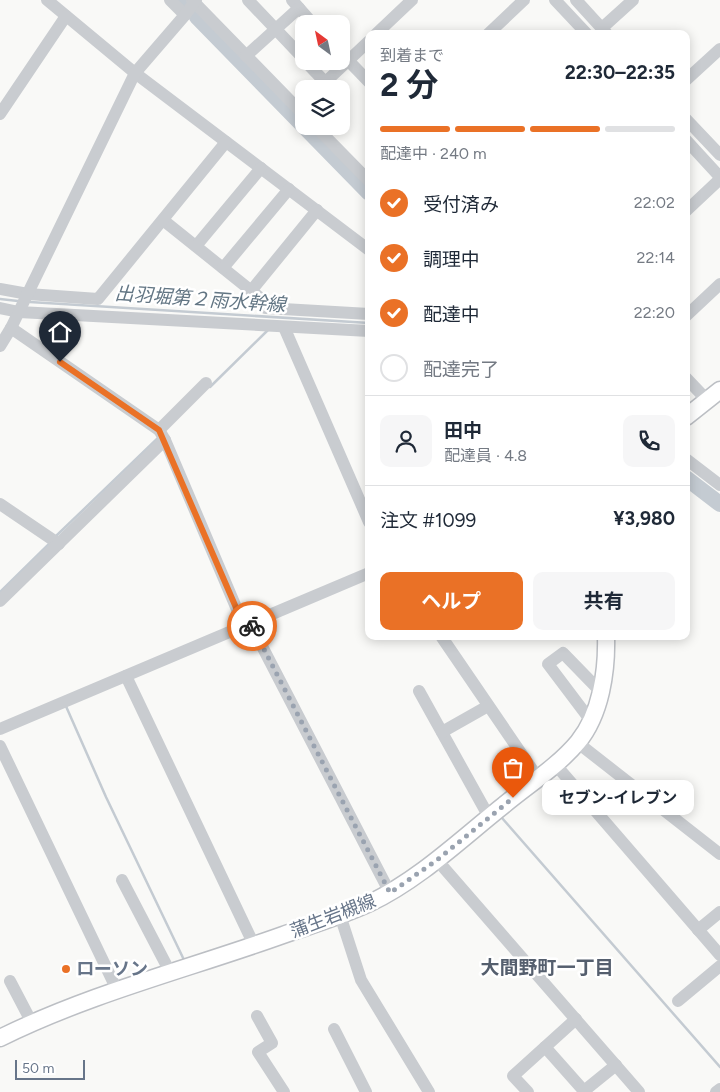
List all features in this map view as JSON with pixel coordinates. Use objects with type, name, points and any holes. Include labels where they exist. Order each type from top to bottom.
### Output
[{"type":"main road","points":[[690,414],[714,395]]},
{"type":"main road","name":"蒲生岩槻線","points":[[0,1038],[71,1006],[254,946],[340,915],[390,893],[437,860],[578,743],[590,721],[607,666],[606,640]]},
{"type":"street","points":[[47,0],[134,73],[365,247]]},
{"type":"street","points":[[170,0],[185,15]]},
{"type":"street","points":[[248,0],[295,50]]},
{"type":"street","points":[[380,30],[412,0]]},
{"type":"street","points":[[492,30],[524,0]]},
{"type":"street","points":[[555,0],[583,30]]},
{"type":"street","points":[[576,0],[603,30]]},
{"type":"street","points":[[605,30],[633,0]]},
{"type":"street","points":[[0,346],[28,294],[134,73],[185,15],[194,1],[246,56],[295,102]]},
{"type":"street","points":[[246,56],[276,30],[297,3],[307,15]]},
{"type":"street","points":[[0,114],[66,16]]},
{"type":"street","points":[[350,54],[365,44]]},
{"type":"street","points":[[690,76],[720,49]]},
{"type":"street","points":[[350,62],[365,78]]},
{"type":"street","points":[[325,80],[334,70]]},
{"type":"street","points":[[690,123],[720,155]]},
{"type":"street","points":[[324,135],[365,177]]},
{"type":"street","points":[[0,288],[28,294],[98,299],[226,142]]},
{"type":"street","points":[[690,144],[720,178],[690,207]]},
{"type":"street","points":[[196,246],[261,168]]},
{"type":"street","points":[[223,268],[288,189]]},
{"type":"street","points":[[251,291],[318,210]]},
{"type":"street","points":[[162,220],[264,301],[266,308],[365,314]]},
{"type":"street","points":[[690,312],[720,284]]},
{"type":"street","points":[[0,308],[19,312],[365,331]]},
{"type":"street","points":[[284,327],[365,513]]},
{"type":"street","points":[[11,328],[162,435],[247,624],[390,893]]},
{"type":"street","points":[[690,380],[714,395]]},
{"type":"street","points":[[0,601],[59,544],[162,435],[206,383]]},
{"type":"street","points":[[690,462],[720,485]]},
{"type":"street","points":[[0,504],[59,544]]},
{"type":"street","points":[[0,730],[365,575]]},
{"type":"street","points":[[444,640],[538,778]]},
{"type":"street","points":[[590,721],[548,664],[563,653],[600,690]]},
{"type":"street","points":[[126,676],[254,946]]},
{"type":"street","points":[[419,691],[489,817]]},
{"type":"street","points":[[442,732],[488,706]]},
{"type":"street","points":[[578,743],[720,854]]},
{"type":"street","points":[[0,746],[117,990]]},
{"type":"street","points":[[555,764],[720,955]]},
{"type":"street","points":[[437,860],[639,1092]]},
{"type":"street","points":[[122,880],[170,972]]},
{"type":"street","points":[[698,930],[720,912]]},
{"type":"street","points":[[340,915],[361,980],[429,1092]]},
{"type":"street","points":[[678,1001],[720,966]]},
{"type":"street","points":[[10,981],[32,1023]]},
{"type":"street","points":[[257,1016],[272,1043],[258,1052],[284,1092]]},
{"type":"street","points":[[528,1092],[513,1076],[576,1019]]},
{"type":"street","points":[[334,1029],[366,1092]]},
{"type":"street","points":[[545,1047],[584,1091],[616,1065]]},
{"type":"street","points":[[716,1092],[720,1090]]},
{"type":"waterway","points":[[180,0],[183,3]]},
{"type":"waterway","points":[[197,17],[365,189]]},
{"type":"waterway","name":"出羽堀第２雨水幹線","points":[[0,299],[18,301]]},
{"type":"waterway","name":"出羽堀第２雨水幹線","points":[[30,302],[365,323]]},
{"type":"waterway","points":[[210,387],[268,330]]},
{"type":"waterway","points":[[55,537],[159,437]]},
{"type":"waterway","points":[[690,481],[720,504]]},
{"type":"waterway","points":[[0,592],[50,543]]},
{"type":"waterway","points":[[65,704],[106,797],[185,962]]},
{"type":"waterway","points":[[502,818],[720,1067]]},
{"type":"way so far","points":[[252,626],[390,893],[437,860],[513,798]]},
{"type":"place","name":"セブン-イレブン","points":[[513,798]]},
{"type":"place","name":"ローソン","points":[[66,969]]},
{"type":"district","name":"大間野町一丁目","points":[[547,967]]},
{"type":"route","points":[[60,362],[159,430],[165,440],[244,626],[250,623],[252,626]]}]
